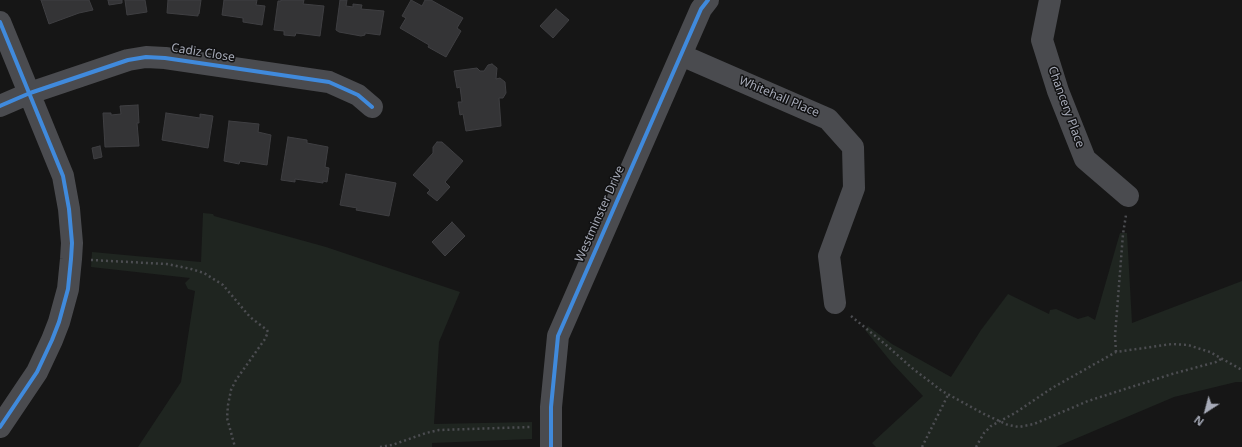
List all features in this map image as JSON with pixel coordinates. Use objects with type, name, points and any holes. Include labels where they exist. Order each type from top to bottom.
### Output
[{"type":"street","name":"Westminster Drive","points":[[551,437],[551,407],[558,336],[701,9],[708,0]]},
{"type":"street","name":"Chancery Place","points":[[1050,0],[1042,40],[1058,91],[1084,159],[1128,196]]},
{"type":"street","points":[[0,22],[63,176],[69,209],[71,259],[68,290],[52,340],[36,372],[0,427]]},
{"type":"street","name":"Whitehall Place","points":[[681,55],[828,119],[853,147],[854,188],[829,256],[835,303]]},
{"type":"street","name":"Cadiz Close","points":[[0,106],[30,93],[128,60],[156,57],[329,82],[358,95],[372,107]]},
{"type":"path","points":[[1116,352],[1123,234],[1128,196]]},
{"type":"path","points":[[71,259],[147,262],[182,266],[199,271],[223,285],[250,317],[267,330],[268,332],[265,339],[236,380],[231,390],[227,418],[235,447]]},
{"type":"path","points":[[835,303],[917,372],[948,395],[967,406],[1014,426],[1028,426],[1096,399],[1172,374],[1216,362],[1223,358]]},
{"type":"path","points":[[976,447],[987,429],[1015,413],[1052,388],[1116,352],[1181,344],[1204,349],[1223,358],[1242,370]]},
{"type":"path","points":[[922,447],[948,395]]},
{"type":"path","points":[[380,447],[392,445],[426,432],[440,430],[551,437]]},
{"type":"shaded area","points":[[203,213],[213,214],[214,216],[326,247],[460,292],[439,342],[434,424],[532,422],[532,439],[432,443],[432,447],[138,447],[181,382],[195,291],[188,289],[185,283],[190,278],[91,267],[92,252],[201,262]]},
{"type":"shaded area","points":[[1120,233],[1127,233],[1132,323],[1242,281],[1242,382],[1236,382],[1174,397],[1056,447],[876,447],[872,443],[923,396],[892,363],[865,330],[868,326],[892,344],[951,377],[981,330],[1008,294],[1049,314],[1050,310],[1056,309],[1078,319],[1088,316],[1095,320]]},
{"type":"building","points":[[41,0],[89,0],[93,10],[79,13],[49,24]]},
{"type":"building","points":[[108,0],[122,0],[122,3],[109,5]]},
{"type":"building","points":[[125,0],[145,0],[147,12],[127,15]]},
{"type":"building","points":[[168,0],[201,0],[199,14],[198,16],[167,13]]},
{"type":"building","points":[[224,0],[257,0],[256,5],[265,6],[262,25],[243,22],[243,18],[222,15]]},
{"type":"building","points":[[304,0],[303,4],[324,6],[320,36],[296,33],[295,36],[284,35],[284,31],[274,30],[278,1]]},
{"type":"building","points":[[340,0],[347,0],[346,6],[353,7],[353,4],[362,5],[361,9],[384,11],[380,35],[365,33],[365,35],[361,36],[339,32],[336,30]]},
{"type":"building","points":[[411,0],[422,6],[425,0],[431,0],[463,18],[457,28],[461,31],[446,57],[400,28],[406,18],[402,16]]},
{"type":"building","points":[[556,9],[569,20],[553,38],[540,26]]},
{"type":"building","points":[[492,64],[497,68],[496,79],[500,78],[505,82],[506,93],[503,98],[499,98],[501,126],[466,131],[463,114],[460,115],[458,102],[462,102],[460,87],[457,88],[454,71],[477,68],[480,71],[484,71],[488,65]]},
{"type":"building","points":[[138,105],[139,123],[137,123],[139,146],[105,147],[103,113],[111,113],[111,115],[121,114],[120,106]]},
{"type":"building","points":[[166,113],[200,118],[200,114],[213,116],[208,148],[162,140]]},
{"type":"building","points":[[229,121],[259,124],[258,132],[271,135],[267,165],[240,161],[239,164],[224,161]]},
{"type":"building","points":[[288,137],[307,140],[307,143],[328,147],[325,167],[329,168],[327,182],[323,181],[323,183],[295,179],[295,182],[281,180]]},
{"type":"building","points":[[437,142],[442,142],[463,161],[445,182],[450,187],[437,201],[427,193],[430,190],[413,175],[433,153],[433,147]]},
{"type":"building","points":[[100,146],[102,157],[94,159],[92,148]]},
{"type":"building","points":[[346,174],[396,183],[389,216],[356,210],[357,208],[340,205]]},
{"type":"building","points":[[452,222],[465,236],[445,256],[432,242]]},
{"type":"cycle path","points":[[551,447],[551,407],[558,336],[701,9],[708,0]]},
{"type":"cycle path","points":[[0,22],[63,176],[69,209],[72,243],[68,289],[59,322],[52,340],[37,372],[0,427]]},
{"type":"cycle path","points":[[0,106],[30,93],[128,60],[146,57],[165,58],[329,82],[358,95],[372,107]]}]
